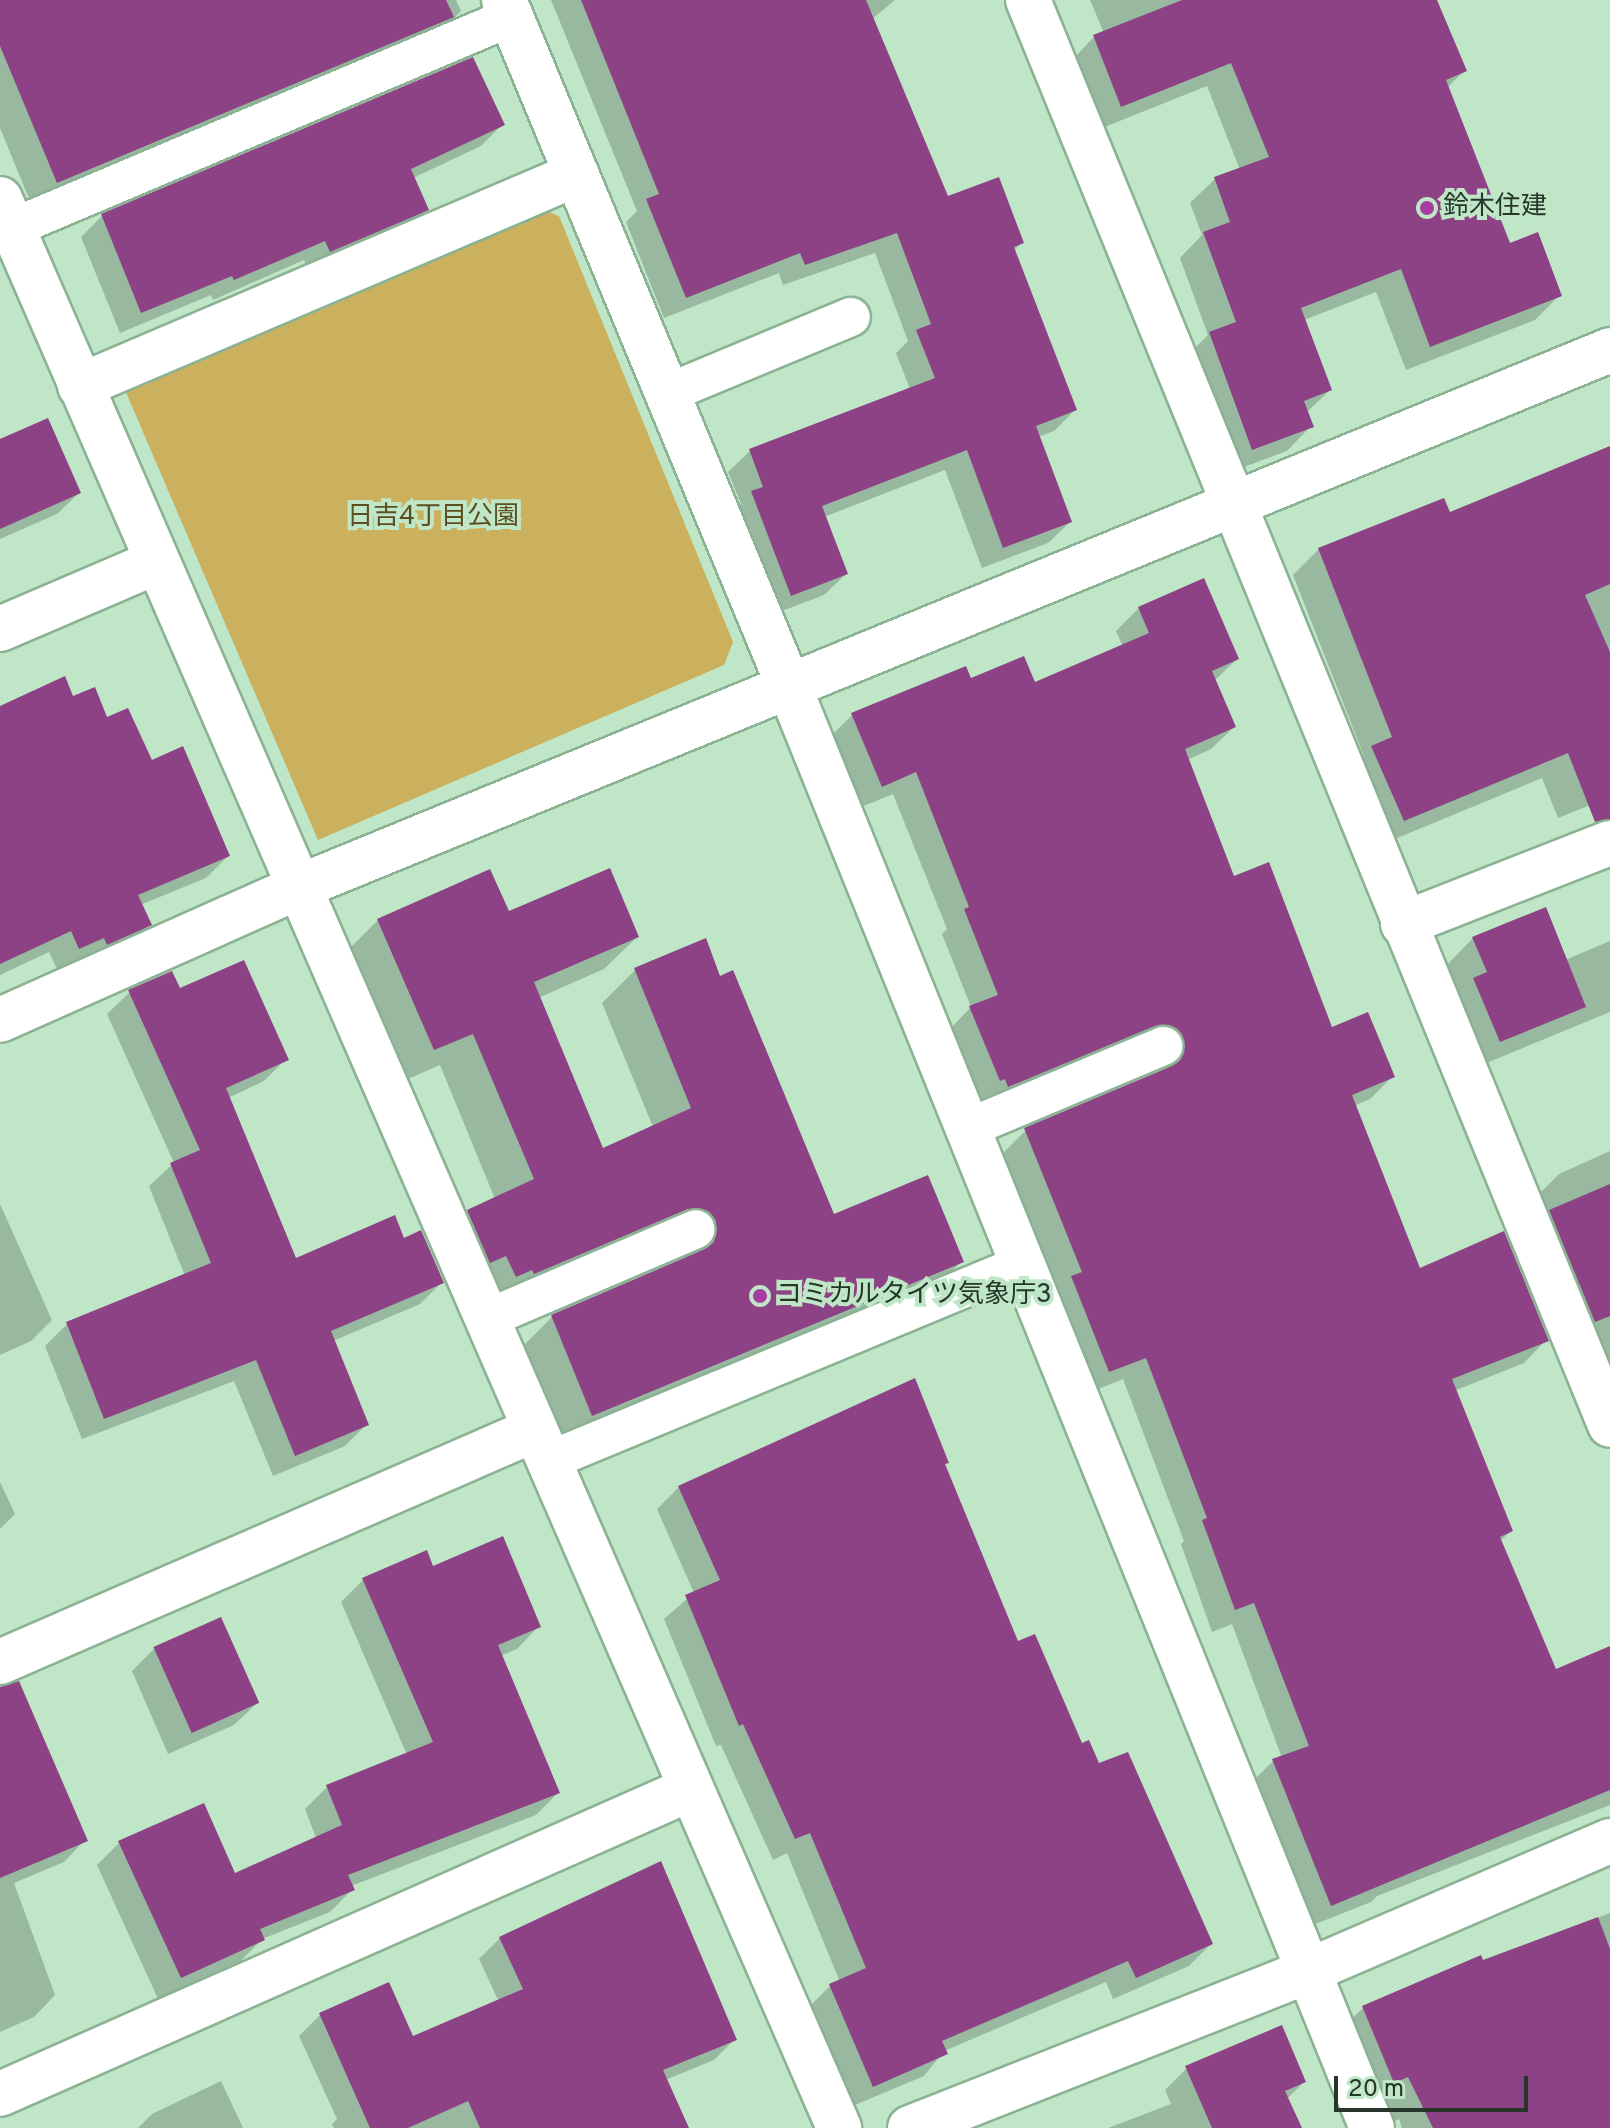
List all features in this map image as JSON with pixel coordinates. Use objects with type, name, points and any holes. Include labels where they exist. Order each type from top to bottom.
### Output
[{"type":"street","points":[[1028,0],[1610,1425]]},
{"type":"street","points":[[507,8],[790,689],[1372,2128]]},
{"type":"street","points":[[80,386],[577,174]]},
{"type":"street","points":[[4,220],[80,386],[839,2128]]},
{"type":"street","points":[[0,1020],[299,887],[790,689],[1610,350]]},
{"type":"street","points":[[0,629],[156,562]]},
{"type":"street","points":[[1403,924],[1610,843]]},
{"type":"street","points":[[0,1662],[541,1446]]},
{"type":"street","points":[[0,2094],[690,1789]]},
{"type":"street","points":[[910,2128],[1308,1971],[1610,1841]]},
{"type":"lane","points":[[4,220],[507,8]]},
{"type":"lane","points":[[668,393],[851,317]]},
{"type":"lane","points":[[968,1128],[1163,1046]]},
{"type":"lane","points":[[486,1319],[696,1229]]},
{"type":"lane","points":[[541,1446],[1023,1264]]},
{"type":"green space","name":"日吉4丁目公園","points":[[541,209],[559,216],[733,642],[724,665],[318,840],[125,390]]},
{"type":"building","points":[[0,0],[446,0],[454,17],[57,183],[0,46]]},
{"type":"building","points":[[581,0],[866,0],[948,196],[999,177],[1024,243],[1014,247],[1077,410],[1036,426],[1072,522],[1003,548],[967,450],[822,506],[848,574],[791,596],[751,491],[763,487],[749,449],[935,378],[916,330],[931,324],[897,233],[805,265],[800,253],[686,298],[646,199],[659,194]]},
{"type":"building","points":[[1182,0],[1437,0],[1467,71],[1446,80],[1510,243],[1538,232],[1562,296],[1430,347],[1401,269],[1301,308],[1332,390],[1304,401],[1314,427],[1252,450],[1209,332],[1236,322],[1203,232],[1230,222],[1214,177],[1269,157],[1231,63],[1121,107],[1093,35]]},
{"type":"building","points":[[473,57],[505,125],[411,169],[429,210],[330,252],[325,241],[234,280],[232,276],[141,313],[101,214]]},
{"type":"building","points":[[48,418],[81,493],[0,529],[0,439]]},
{"type":"building","points":[[1610,446],[1610,584],[1585,595],[1610,652],[1610,819],[1595,822],[1568,753],[1404,821],[1371,746],[1392,737],[1318,548],[1444,498],[1450,512]]},
{"type":"building","points":[[1204,578],[1239,659],[1212,671],[1236,727],[1185,749],[1234,876],[1269,862],[1332,1027],[1368,1012],[1395,1077],[1352,1095],[1420,1268],[1504,1231],[1549,1341],[1452,1379],[1513,1531],[1500,1537],[1556,1669],[1610,1646],[1610,1790],[1331,1906],[1272,1759],[1309,1746],[1254,1603],[1235,1610],[1202,1520],[1207,1518],[1146,1358],[1109,1372],[1071,1276],[1082,1272],[1024,1128],[1172,1066],[1181,1059],[1183,1038],[1176,1028],[1155,1026],[1008,1087],[1005,1079],[1000,1081],[969,1006],[998,995],[964,909],[969,907],[916,772],[882,787],[851,713],[966,666],[971,678],[1024,656],[1035,682],[1149,633],[1138,607]]},
{"type":"building","points":[[65,676],[73,696],[95,687],[107,717],[128,708],[152,760],[183,746],[230,856],[138,895],[152,925],[107,945],[104,938],[79,949],[71,931],[0,964],[0,706]]},
{"type":"building","points":[[610,868],[639,937],[534,982],[603,1148],[691,1108],[634,968],[706,938],[720,976],[733,970],[834,1214],[928,1175],[964,1262],[592,1416],[551,1315],[705,1249],[714,1242],[716,1221],[708,1211],[688,1209],[534,1274],[532,1270],[516,1277],[506,1256],[490,1263],[467,1210],[534,1179],[473,1034],[434,1050],[377,919],[490,869],[509,911]]},
{"type":"building","points":[[1546,907],[1586,1007],[1500,1042],[1473,978],[1487,972],[1472,937]]},
{"type":"building","points":[[244,960],[289,1060],[226,1088],[296,1258],[395,1215],[404,1238],[421,1230],[444,1283],[331,1331],[369,1425],[295,1456],[256,1360],[104,1419],[66,1322],[211,1263],[170,1163],[200,1150],[128,990],[172,971],[180,988]]},
{"type":"building","points":[[1610,1184],[1610,1316],[1595,1322],[1549,1210]]},
{"type":"building","points":[[915,1378],[949,1463],[945,1464],[1018,1641],[1035,1634],[1082,1743],[1089,1740],[1099,1763],[1128,1752],[1213,1944],[1136,1978],[1128,1961],[942,2041],[948,2054],[873,2087],[829,1984],[866,1968],[810,1833],[795,1839],[743,1724],[739,1726],[685,1595],[720,1580],[678,1486]]},
{"type":"building","points":[[503,1536],[541,1627],[498,1645],[560,1793],[348,1875],[355,1890],[260,1929],[265,1940],[181,1978],[118,1841],[204,1803],[235,1873],[342,1825],[326,1785],[433,1742],[362,1578],[427,1550],[433,1566]]},
{"type":"building","points":[[221,1617],[259,1703],[192,1733],[153,1647]]},
{"type":"building","points":[[19,1681],[88,1841],[0,1878],[0,1687]]},
{"type":"building","points":[[661,1861],[737,2040],[663,2070],[689,2128],[480,2128],[468,2101],[408,2128],[370,2128],[319,2013],[389,1982],[413,2036],[523,1989],[499,1937]]},
{"type":"building","points":[[1598,1917],[1610,1949],[1610,2128],[1433,2128],[1408,2077],[1394,2083],[1362,2006],[1481,1955],[1483,1960]]},
{"type":"building","points":[[1282,2025],[1306,2082],[1285,2091],[1302,2128],[1212,2128],[1185,2066]]},
{"type":"place","name":"鈴木住建","points":[[1427,208]]},
{"type":"place","name":"コミカルタイツ気象庁3","points":[[760,1296]]}]
